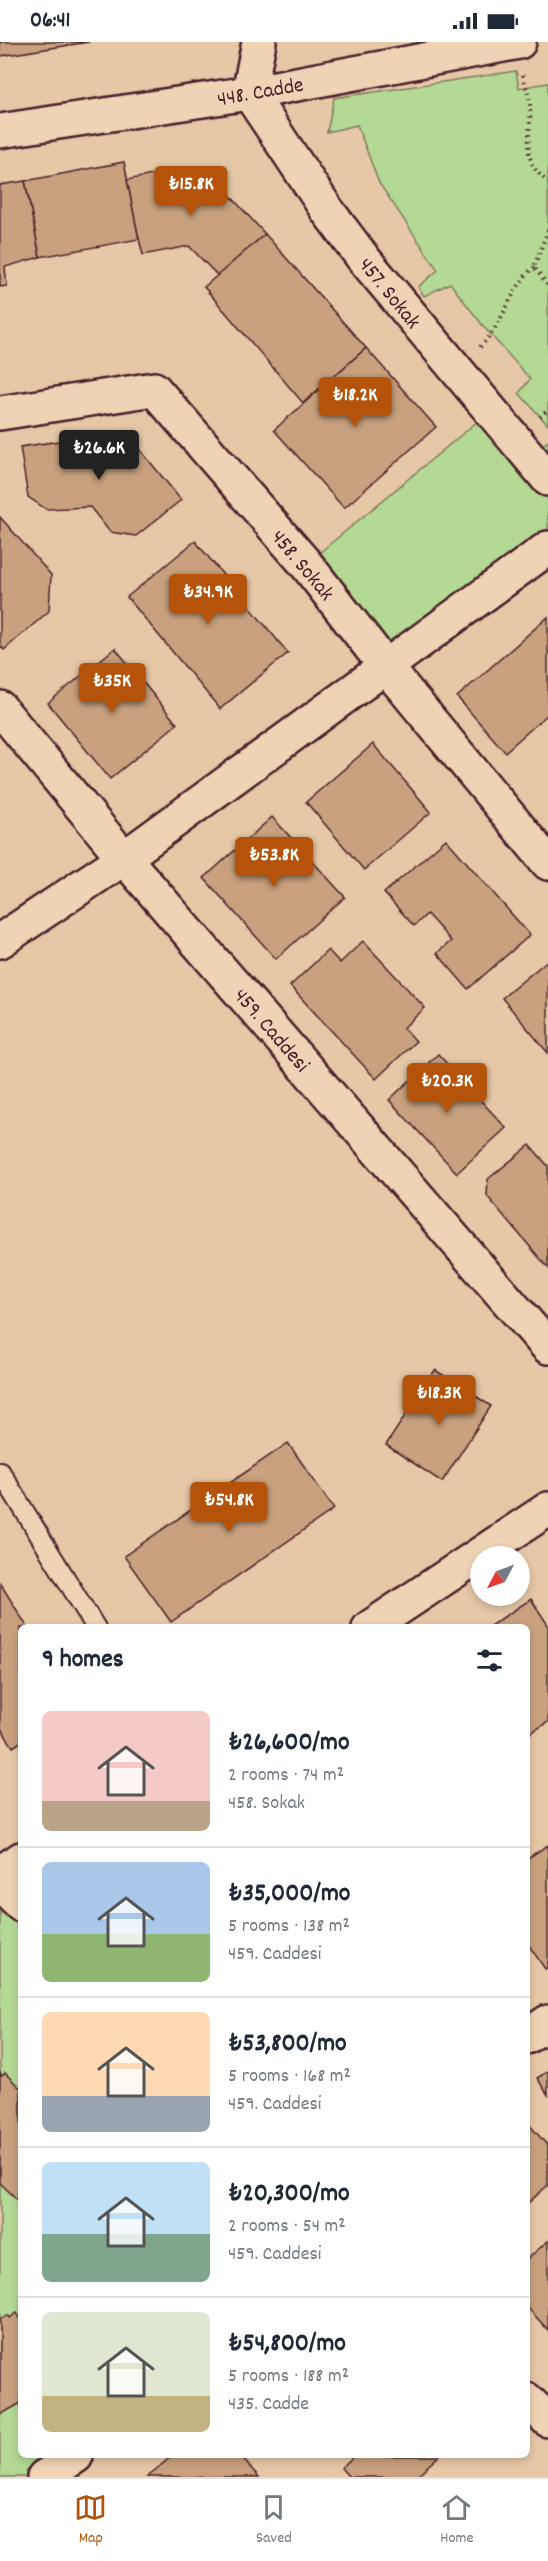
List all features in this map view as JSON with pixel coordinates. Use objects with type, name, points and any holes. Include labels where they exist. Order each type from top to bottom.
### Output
[{"type":"street","points":[[249,93],[259,42]]},
{"type":"street","name":"448. Cadde","points":[[0,131],[249,93],[519,42]]},
{"type":"street","name":"457. Sokak","points":[[249,93],[345,234],[456,371],[548,479]]},
{"type":"street","name":"458. Sokak","points":[[0,413],[154,389],[306,564],[386,667],[548,863]]},
{"type":"street","points":[[0,941],[124,858],[548,548]]},
{"type":"street","name":"459. Caddesi","points":[[0,708],[124,858],[548,1347]]},
{"type":"street","points":[[375,1624],[548,1509]]},
{"type":"street","points":[[0,1873],[18,1861]]},
{"type":"street","points":[[0,1885],[18,1902]]},
{"type":"street","points":[[530,2034],[548,2022]]},
{"type":"street","points":[[530,2403],[548,2421]]},
{"type":"street","points":[[44,2477],[73,2458]]},
{"type":"lane","points":[[0,1471],[94,1624]]},
{"type":"path","points":[[519,42],[530,104],[527,145],[535,172],[548,183]]},
{"type":"path","points":[[456,371],[491,336],[513,292],[534,267],[548,230]]},
{"type":"path","points":[[534,267],[548,286]]},
{"type":"green space","points":[[516,71],[519,88],[548,83],[548,425],[519,393],[530,379],[484,327],[450,283],[424,296],[418,287],[438,270],[379,183],[357,125],[327,132],[334,98]]},
{"type":"green space","points":[[490,411],[528,456],[548,441],[548,548],[386,667],[306,564]]},
{"type":"green space","points":[[0,1885],[18,1902],[18,2458],[73,2458],[44,2477],[0,2477]]},
{"type":"building","points":[[0,42],[89,42],[0,56]]},
{"type":"building","points":[[124,162],[139,239],[40,257],[25,181]]},
{"type":"building","points":[[192,167],[209,172],[265,234],[218,276],[189,246],[143,255],[139,239],[127,180]]},
{"type":"building","points":[[25,181],[40,257],[5,267],[7,286],[0,287],[0,185]]},
{"type":"building","points":[[265,234],[366,348],[303,403],[204,287]]},
{"type":"building","points":[[366,348],[436,427],[344,508],[274,430]]},
{"type":"building","points":[[125,431],[181,500],[136,536],[110,532],[90,507],[46,509],[28,497],[20,447]]},
{"type":"building","points":[[0,517],[51,575],[49,611],[4,650],[0,645]]},
{"type":"building","points":[[195,541],[288,653],[220,709],[127,597]]},
{"type":"building","points":[[548,617],[548,714],[505,752],[457,697]]},
{"type":"building","points":[[115,648],[177,724],[110,779],[48,703]]},
{"type":"building","points":[[373,744],[431,812],[364,870],[306,802]]},
{"type":"building","points":[[272,817],[345,897],[276,959],[204,878]]},
{"type":"building","points":[[446,839],[530,935],[468,989],[437,953],[451,941],[427,914],[414,926],[384,893]]},
{"type":"building","points":[[363,941],[425,1008],[403,1028],[416,1041],[376,1079],[290,986],[328,950],[340,963]]},
{"type":"building","points":[[548,960],[548,1053],[502,998]]},
{"type":"building","points":[[438,1054],[506,1128],[457,1173],[389,1100]]},
{"type":"building","points":[[530,1145],[548,1166],[548,1268],[487,1196],[488,1179]]},
{"type":"building","points":[[435,1370],[491,1406],[442,1482],[386,1445]]},
{"type":"building","points":[[288,1443],[334,1509],[171,1622],[124,1556]]},
{"type":"building","points":[[0,1583],[26,1624],[18,1624],[18,1744],[13,1747],[0,1727]]},
{"type":"building","points":[[531,1599],[548,1625],[548,1722],[530,1733],[530,1624],[493,1624],[520,1606],[530,1606]]},
{"type":"building","points":[[548,1845],[548,1967],[545,1969],[530,1947],[530,1856]]},
{"type":"building","points":[[548,2071],[548,2095],[537,2078]]},
{"type":"building","points":[[0,2073],[2,2076],[5,2073],[18,2086],[18,2200],[0,2183]]},
{"type":"building","points":[[530,2126],[548,2146],[548,2185],[530,2201]]},
{"type":"building","points":[[548,2241],[548,2330],[530,2310],[530,2257]]},
{"type":"building","points":[[17,2313],[18,2315],[18,2405],[0,2415],[0,2319],[8,2315],[10,2318]]},
{"type":"building","points":[[170,2458],[242,2458],[259,2477],[147,2477]]},
{"type":"building","points":[[352,2458],[437,2458],[415,2477],[349,2477],[341,2468]]}]
